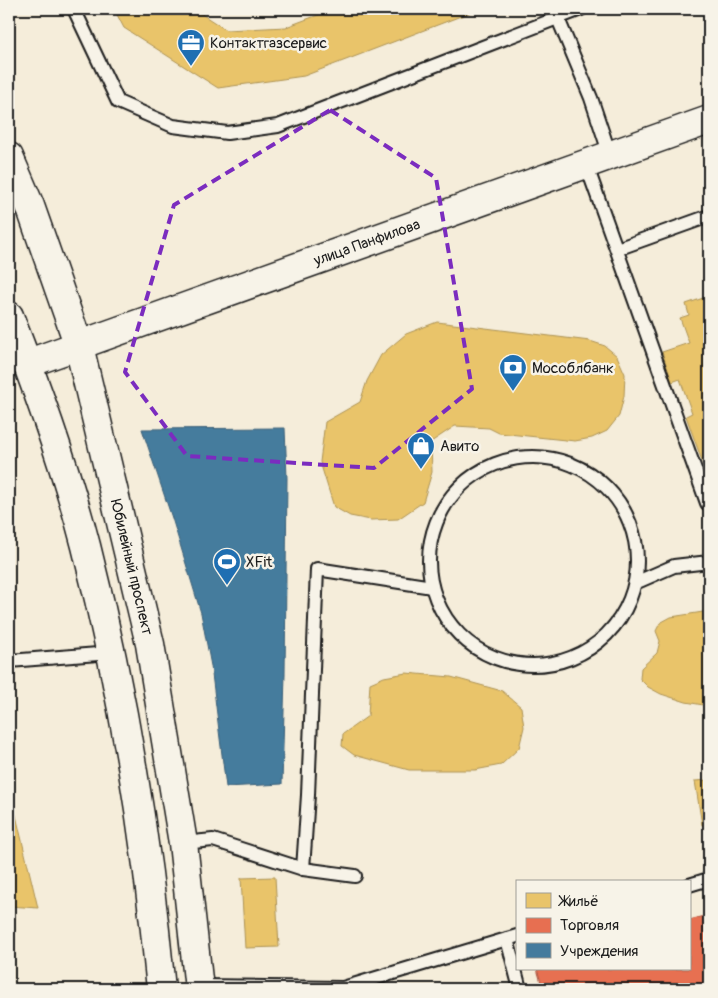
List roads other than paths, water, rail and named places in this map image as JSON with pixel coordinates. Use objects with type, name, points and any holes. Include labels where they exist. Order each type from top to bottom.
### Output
[{"type":"main road","name":"улица Панфилова","points":[[26,364],[709,120]]},
{"type":"main road","name":"Юбилейный проспект","points":[[9,157],[30,206],[79,346],[150,644],[183,843],[199,988]]},
{"type":"main road","points":[[9,316],[51,432],[86,544],[111,653],[143,824],[161,989]]},
{"type":"lane","points":[[74,9],[118,102],[173,126],[227,133],[278,126],[556,13],[581,9]]},
{"type":"lane","points":[[556,13],[591,98],[598,160],[617,249],[707,503],[709,502]]},
{"type":"lane","points":[[617,249],[709,216]]},
{"type":"lane","points":[[541,457],[573,464],[604,484],[625,512],[636,547],[635,583],[622,617],[598,644],[566,661],[530,666],[495,659],[467,642],[445,617],[432,587],[429,554],[436,522],[453,494],[478,472],[508,460],[541,457]]},
{"type":"lane","points":[[635,583],[674,566],[709,562]]},
{"type":"lane","points":[[303,869],[308,795],[317,569],[432,587]]},
{"type":"lane","points":[[9,661],[111,653]]},
{"type":"lane","points":[[183,843],[213,840],[303,869],[355,876]]},
{"type":"lane","points":[[690,885],[709,879]]},
{"type":"lane","points":[[199,988],[343,988],[512,938],[516,964]]},
{"type":"lane","points":[[517,970],[520,989]]},
{"type":"place","name":"Контактгазсервис","points":[[191,67]]},
{"type":"place","name":"Мособлбанк","points":[[513,392]]},
{"type":"place","name":"Авито","points":[[421,470]]},
{"type":"place","name":"XFit","points":[[227,586]]}]
